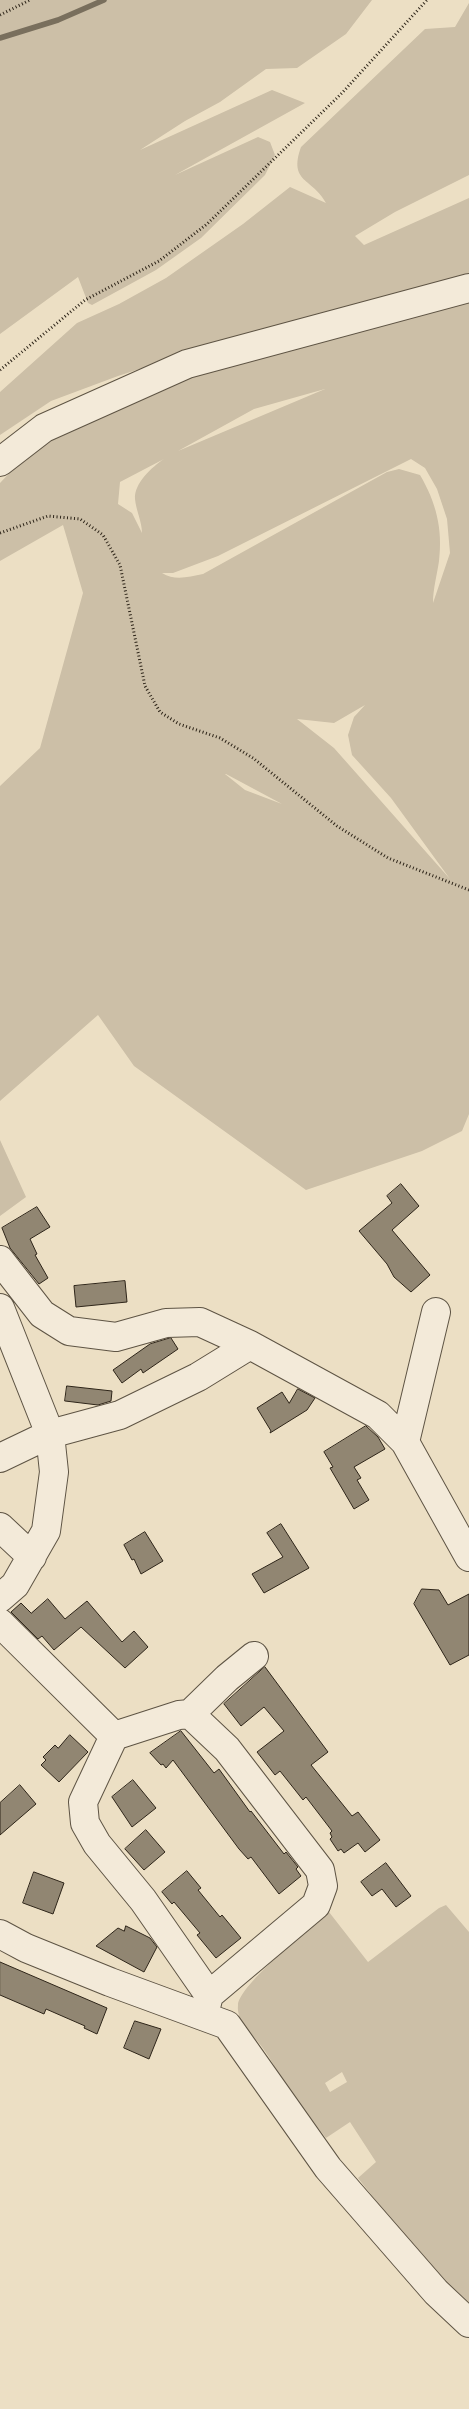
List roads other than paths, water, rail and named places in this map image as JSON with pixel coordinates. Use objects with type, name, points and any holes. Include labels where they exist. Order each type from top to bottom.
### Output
[{"type":"street","points":[[0,462],[44,428],[187,364],[469,288]]},
{"type":"street","points":[[0,1260],[42,1314],[69,1331],[116,1336],[166,1323],[200,1322],[250,1345],[378,1415],[405,1442],[469,1557]]},
{"type":"street","points":[[0,1308],[50,1434],[54,1472],[46,1531],[15,1585],[0,1598]]},
{"type":"street","points":[[405,1442],[436,1312]]},
{"type":"street","points":[[0,1458],[50,1434],[120,1415],[198,1377],[250,1345]]},
{"type":"street","points":[[0,1527],[32,1557]]},
{"type":"street","points":[[0,1622],[114,1736]]},
{"type":"street","points":[[254,1656],[227,1678],[190,1714],[114,1736],[83,1802],[85,1823],[97,1844],[143,1900],[206,2005],[227,2025],[328,2168],[436,2292],[469,2323]]},
{"type":"street","points":[[190,1714],[227,1749],[274,1809],[320,1870],[323,1886],[316,1906],[206,2005]]},
{"type":"street","points":[[0,1934],[26,1948],[110,1982],[206,2005]]},
{"type":"waterway","points":[[0,38],[58,20],[104,0]]}]
